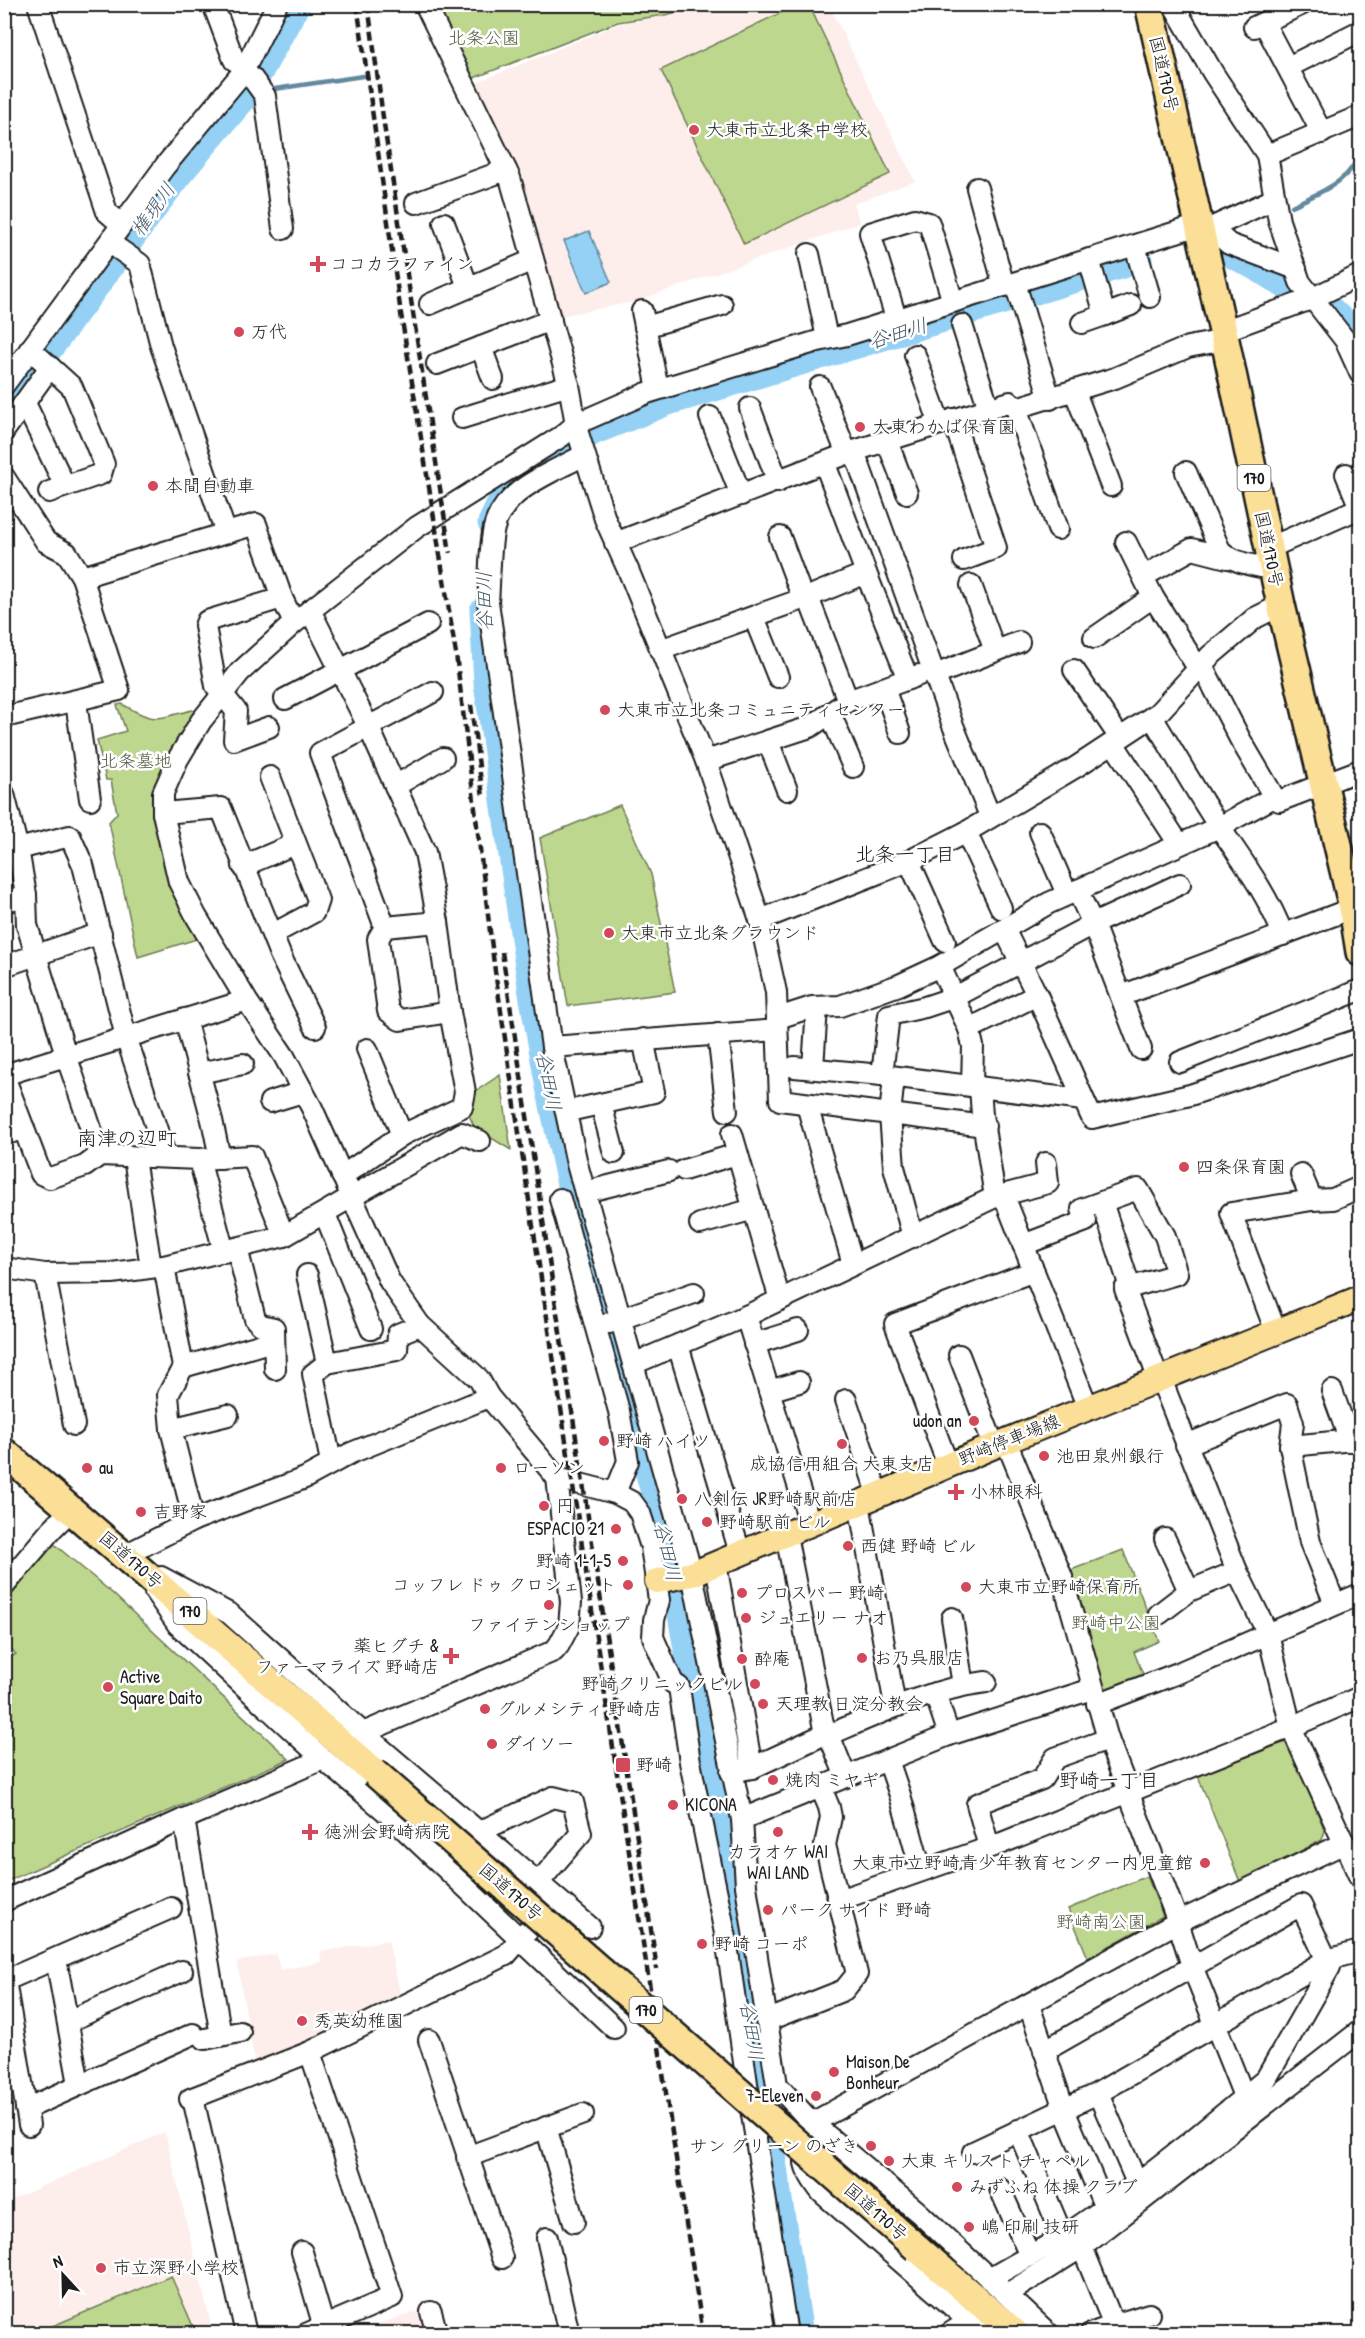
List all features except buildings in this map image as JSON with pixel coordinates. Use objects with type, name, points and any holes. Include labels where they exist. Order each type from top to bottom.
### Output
[{"type":"highway","name":"国道170号","points":[[1149,4],[1203,229],[1281,605],[1353,908],[1360,951]]},
{"type":"highway","name":"国道170号","points":[[4,1452],[130,1559],[1016,2334]]},
{"type":"main road","name":"野崎停車場線","points":[[675,1577],[716,1564],[1000,1443],[1360,1298]]},
{"type":"street","points":[[38,4],[107,212],[121,224]]},
{"type":"street","points":[[213,4],[234,60],[247,72],[265,96],[283,229]]},
{"type":"street","points":[[31,350],[72,387],[104,464],[101,474],[57,489],[26,399],[7,382],[31,350],[118,248],[121,224],[165,166],[247,72],[277,4]]},
{"type":"street","points":[[425,4],[506,170],[551,320],[569,385],[580,438],[604,519],[706,761],[760,921],[776,992],[780,1100],[985,1126]]},
{"type":"street","points":[[1173,4],[1213,74],[1267,155],[1275,190],[1274,200],[1300,282],[1345,340],[1360,374]]},
{"type":"street","points":[[1303,4],[1259,25],[1288,67],[1322,133]]},
{"type":"street","points":[[1288,67],[1360,31]]},
{"type":"street","points":[[1267,155],[1360,116]]},
{"type":"street","points":[[416,203],[506,170]]},
{"type":"street","points":[[978,188],[1050,399]]},
{"type":"street","points":[[1049,2334],[918,2212],[812,2123],[777,2085],[746,1886],[742,1819],[731,1772],[695,1684],[633,1364],[585,1192],[552,1047],[488,602],[494,528],[502,509],[580,438],[603,411],[658,389],[847,335],[896,318],[953,302],[1014,290],[1091,267],[1135,246],[1203,229],[1274,200]]},
{"type":"street","points":[[896,318],[870,233],[915,219],[929,223],[953,302]]},
{"type":"street","points":[[444,223],[468,287]]},
{"type":"street","points":[[1203,229],[1230,244],[1296,269]]},
{"type":"street","points":[[1135,246],[1150,297]]},
{"type":"street","points":[[118,248],[140,264],[160,346],[226,533]]},
{"type":"street","points":[[809,254],[827,339]]},
{"type":"street","points":[[430,304],[533,260]]},
{"type":"street","points":[[1091,267],[1105,315]]},
{"type":"street","points":[[1016,408],[1075,392],[1188,347],[1224,336],[1311,299],[1360,275]]},
{"type":"street","points":[[658,389],[644,319],[722,305]]},
{"type":"street","points":[[1082,323],[1131,305]]},
{"type":"street","points":[[437,364],[551,320]]},
{"type":"street","points":[[962,325],[989,409]]},
{"type":"street","points":[[481,347],[493,379]]},
{"type":"street","points":[[915,355],[946,422],[996,548],[964,560]]},
{"type":"street","points":[[4,431],[50,366]]},
{"type":"street","points":[[462,418],[569,385]]},
{"type":"street","points":[[820,387],[851,453],[990,816]]},
{"type":"street","points":[[1075,392],[1111,486]]},
{"type":"street","points":[[615,543],[851,453],[1010,402],[1016,408],[1058,529]]},
{"type":"street","points":[[750,408],[778,482]]},
{"type":"street","points":[[710,417],[741,495]]},
{"type":"street","points":[[363,1733],[554,1651],[560,1645],[569,1626],[571,1602],[557,1478],[489,1397],[479,1379],[420,1325],[390,1282],[303,1092],[284,1056],[196,916],[179,882],[163,813],[163,793],[178,759],[221,694],[240,672],[294,623],[417,527],[562,436],[580,438]]},
{"type":"street","points":[[887,441],[907,493]]},
{"type":"street","points":[[825,464],[908,679]]},
{"type":"street","points":[[1186,472],[1220,550],[1227,558]]},
{"type":"street","points":[[1144,576],[1192,549],[1227,558],[1271,559],[1328,524],[1360,508],[1346,474]]},
{"type":"street","points":[[4,477],[46,542],[67,553],[82,577],[119,690],[76,702],[4,717]]},
{"type":"street","points":[[82,577],[256,524],[282,598],[294,623]]},
{"type":"street","points":[[780,537],[848,701]]},
{"type":"street","points":[[1126,542],[1153,597],[1200,667],[1274,797],[1280,801],[1360,770]]},
{"type":"street","points":[[660,650],[805,598],[866,573]]},
{"type":"street","points":[[971,585],[995,651]]},
{"type":"street","points":[[1094,638],[1153,597]]},
{"type":"street","points":[[269,727],[234,740],[236,711],[216,686],[205,627],[207,621],[282,598]]},
{"type":"street","points":[[760,921],[909,861],[966,831],[1076,767],[1152,717],[1200,667],[1255,618],[1281,605]]},
{"type":"street","points":[[310,610],[369,728],[425,852],[465,1092],[462,1107],[402,1135],[342,1176]]},
{"type":"street","points":[[754,617],[778,677]]},
{"type":"street","points":[[285,699],[428,624]]},
{"type":"street","points":[[706,761],[810,727],[848,701],[1019,642]]},
{"type":"street","points":[[1074,670],[1179,844]]},
{"type":"street","points":[[884,688],[900,733]]},
{"type":"street","points":[[385,927],[320,753],[434,692]]},
{"type":"street","points":[[76,702],[90,799]]},
{"type":"street","points":[[830,713],[853,766]]},
{"type":"street","points":[[1152,717],[1220,827],[1259,884],[1273,909],[1283,936]]},
{"type":"street","points":[[768,741],[787,790]]},
{"type":"street","points":[[395,786],[444,758]]},
{"type":"street","points":[[270,777],[318,900],[314,912],[273,934]]},
{"type":"street","points":[[4,794],[18,849],[26,895],[27,925],[35,956],[100,1155]]},
{"type":"street","points":[[552,1047],[718,1034],[777,1024],[817,1007],[840,1006],[899,985],[940,966],[1072,892],[1220,827],[1274,797]]},
{"type":"street","points":[[163,813],[221,808],[281,957],[315,1027]]},
{"type":"street","points":[[966,831],[1001,908]]},
{"type":"street","points":[[1040,832],[1072,892],[1093,924],[1141,1049]]},
{"type":"street","points":[[18,849],[70,836],[83,865],[126,1036],[166,1157]]},
{"type":"street","points":[[243,866],[295,844]]},
{"type":"street","points":[[909,861],[945,941]]},
{"type":"street","points":[[913,1237],[894,1167],[888,1076],[889,1015],[955,997],[1093,924],[1180,884]]},
{"type":"street","points":[[4,902],[26,895]]},
{"type":"street","points":[[1121,996],[1353,908]]},
{"type":"street","points":[[385,927],[438,921]]},
{"type":"street","points":[[385,927],[378,939],[388,1011],[400,1020],[450,1012]]},
{"type":"street","points":[[1004,929],[1037,995],[1092,1118],[1190,1095],[1360,1039]]},
{"type":"street","points":[[4,966],[101,933]]},
{"type":"street","points":[[940,966],[969,1029],[973,1046],[976,1086],[1000,1197],[1034,1271],[1088,1408]]},
{"type":"street","points":[[1180,1062],[1360,990]]},
{"type":"street","points":[[969,1029],[1037,995]]},
{"type":"street","points":[[238,1003],[126,1036],[4,1076],[41,1174],[50,1178],[86,1166],[100,1155],[199,1159],[252,1156],[284,1236]]},
{"type":"street","points":[[817,1007],[804,1067],[1083,1100]]},
{"type":"street","points":[[185,1019],[220,1158]]},
{"type":"street","points":[[718,1034],[727,1111]]},
{"type":"street","points":[[573,1110],[654,1092],[643,1040]]},
{"type":"street","points":[[367,1049],[402,1135]]},
{"type":"street","points":[[199,1073],[243,1064]]},
{"type":"street","points":[[270,1102],[303,1092]]},
{"type":"street","points":[[602,1104],[614,1153]]},
{"type":"street","points":[[807,1105],[853,1264]]},
{"type":"street","points":[[4,1135],[24,1128]]},
{"type":"street","points":[[4,1268],[45,1274],[112,1273],[157,1266],[284,1236],[462,1133],[480,1141]]},
{"type":"street","points":[[732,1134],[780,1300]]},
{"type":"street","points":[[384,1148],[398,1172]]},
{"type":"street","points":[[585,1192],[737,1154]]},
{"type":"street","points":[[134,1158],[157,1266],[183,1367],[168,1395],[171,1429],[194,1520]]},
{"type":"street","points":[[199,1159],[255,1319],[261,1325],[274,1328],[276,1369]]},
{"type":"street","points":[[633,1364],[746,1316],[1000,1197],[1048,1183],[1046,1163]]},
{"type":"street","points":[[1302,1174],[1311,1200]]},
{"type":"street","points":[[1276,1332],[1231,1213],[1311,1200],[1332,1199],[1360,1187]]},
{"type":"street","points":[[1023,1245],[1086,1221],[1082,1209],[1138,1189],[1165,1236],[1177,1274],[1125,1289],[1156,1372],[1161,1378],[1237,1571],[1268,1634],[1291,1727],[1360,1878]]},
{"type":"street","points":[[560,1199],[619,1411],[628,1461],[615,1493]]},
{"type":"street","points":[[1102,1202],[1130,1287]]},
{"type":"street","points":[[700,1224],[754,1209]]},
{"type":"street","points":[[325,1214],[371,1329]]},
{"type":"street","points":[[948,1466],[895,1324],[1034,1271]]},
{"type":"street","points":[[45,1274],[74,1425]]},
{"type":"street","points":[[307,1275],[327,1363]]},
{"type":"street","points":[[359,1296],[390,1282]]},
{"type":"street","points":[[596,1328],[694,1293]]},
{"type":"street","points":[[746,1316],[810,1524]]},
{"type":"street","points":[[331,1462],[313,1374],[327,1363],[397,1350],[398,1334],[420,1325]]},
{"type":"street","points":[[754,1344],[798,1330]]},
{"type":"street","points":[[183,1367],[273,1341]]},
{"type":"street","points":[[678,1345],[740,1553]]},
{"type":"street","points":[[959,1355],[1062,1577],[1108,1739],[1130,1792],[1192,1966],[1248,2106]]},
{"type":"street","points":[[769,1391],[799,1382]]},
{"type":"street","points":[[1290,1446],[1355,1439],[1332,1391]]},
{"type":"street","points":[[130,1559],[194,1520],[305,1478],[331,1462],[489,1397]]},
{"type":"street","points":[[846,1400],[868,1499],[895,1706]]},
{"type":"street","points":[[1186,1445],[1287,1404],[1293,1424],[1290,1446],[1310,1542],[1335,1604]]},
{"type":"street","points":[[171,1429],[228,1415]]},
{"type":"street","points":[[557,1478],[615,1493],[632,1502],[640,1513],[651,1547],[675,1577]]},
{"type":"street","points":[[4,1586],[72,1509]]},
{"type":"street","points":[[786,1535],[827,1734],[846,1777]]},
{"type":"street","points":[[1165,1539],[1189,1592]]},
{"type":"street","points":[[130,1559],[230,1614],[363,1733],[590,1927]]},
{"type":"street","points":[[130,1559],[178,1625],[323,1759],[384,1810],[614,2028]]},
{"type":"street","points":[[716,1564],[752,1768]]},
{"type":"street","points":[[1159,1614],[1189,1592],[1237,1571]]},
{"type":"street","points":[[675,1577],[659,1600],[653,1637],[673,1683],[695,1684],[735,1677]]},
{"type":"street","points":[[742,1819],[949,1735],[1095,1697],[1268,1634],[1360,1594]]},
{"type":"street","points":[[952,1618],[963,1685]]},
{"type":"street","points":[[731,1772],[752,1768],[895,1706],[963,1685],[986,1682]]},
{"type":"street","points":[[695,1684],[690,1762],[726,1938],[787,2334]]},
{"type":"street","points":[[935,1693],[949,1735]]},
{"type":"street","points":[[839,1900],[989,1847],[1291,1727],[1360,1697]]},
{"type":"street","points":[[989,1847],[977,1804],[1042,1779],[1055,1758],[1108,1739]]},
{"type":"street","points":[[4,1901],[323,1759]]},
{"type":"street","points":[[888,1760],[921,1870]]},
{"type":"street","points":[[766,2020],[844,1990],[857,1974],[825,1845],[831,1817],[830,1808],[821,1788]]},
{"type":"street","points":[[479,1832],[553,1797],[573,1802],[581,1833],[539,1882]]},
{"type":"street","points":[[171,1908],[56,1959],[5,1978],[10,2044],[28,2117],[79,2084],[215,2035],[184,1819]]},
{"type":"street","points":[[984,2334],[822,2193],[807,2174],[803,2157],[812,2123],[1178,1922],[1345,1843]]},
{"type":"street","points":[[246,2334],[192,2098],[310,2052],[506,1955],[556,1897]]},
{"type":"street","points":[[1007,2294],[1082,2247],[1248,2106],[1330,1967],[1301,1905],[1044,2051]]},
{"type":"street","points":[[973,2152],[1098,2093],[1327,1960],[1360,1951]]},
{"type":"street","points":[[56,1959],[79,2084]]},
{"type":"street","points":[[69,2021],[182,1971]]},
{"type":"street","points":[[1029,2005],[1064,2109],[1105,2208]]},
{"type":"street","points":[[989,2279],[1063,2237],[1248,2106],[1360,2031]]},
{"type":"street","points":[[429,2040],[502,2258]]},
{"type":"street","points":[[302,2252],[318,2331],[392,2297],[310,2052]]},
{"type":"street","points":[[748,2090],[777,2085]]},
{"type":"street","points":[[1098,2093],[1137,2183]]},
{"type":"street","points":[[467,2157],[583,2114]]},
{"type":"street","points":[[546,2127],[574,2222]]},
{"type":"street","points":[[1018,2130],[1063,2237]]},
{"type":"street","points":[[1000,2189],[1030,2256]]},
{"type":"street","points":[[547,2238],[569,2334]]},
{"type":"street","points":[[1082,2247],[1114,2325]]},
{"type":"street","points":[[431,2312],[437,2334]]},
{"type":"street","points":[[1090,2334],[1149,2314]]},
{"type":"street","points":[[949,2334],[969,2321]]},
{"type":"shaded area","name":"大東市立北条中学校","points":[[720,5],[829,5],[915,181],[854,204],[860,223],[634,302],[560,316],[522,199],[520,177],[473,84],[619,24]]},
{"type":"shaded area","name":"秀英幼稚園","points":[[388,1940],[402,2001],[313,2041],[255,2063],[237,1962],[276,1954],[280,1970],[322,1962],[320,1952]]},
{"type":"shaded area","name":"市立深野小学校","points":[[165,2132],[213,2333],[5,2333],[4,2203]]},
{"type":"shaded area","points":[[423,2310],[430,2333],[348,2334],[348,2333]]},
{"type":"green space","points":[[799,4],[809,5],[890,174],[744,244],[661,70]]},
{"type":"green space","name":"北条公園","points":[[432,5],[708,5],[665,15],[618,22],[466,81]]},
{"type":"green space","name":"北条墓地","points":[[122,704],[142,715],[156,718],[192,710],[196,713],[161,778],[200,938],[138,957],[109,822],[117,813],[111,780],[106,780],[97,740],[126,731],[117,705]]},
{"type":"green space","name":"大東市立北条グラウンド","points":[[620,805],[651,874],[675,992],[568,1006],[540,838]]},
{"type":"green space","points":[[500,1075],[511,1150],[475,1128],[466,1109],[473,1093]]},
{"type":"green space","name":"Active Square Daito","points":[[54,1544],[111,1592],[289,1759],[5,1882],[5,1661],[16,1654],[5,1642],[5,1603]]},
{"type":"green space","name":"野崎中公園","points":[[1123,1550],[1159,1641],[1134,1652],[1145,1679],[1123,1687],[1101,1691],[1066,1572]]},
{"type":"green space","points":[[1288,1741],[1325,1831],[1322,1840],[1240,1882],[1198,1776]]},
{"type":"green space","name":"野崎南公園","points":[[1147,1876],[1163,1916],[1088,1958],[1068,1909]]},
{"type":"green space","points":[[171,2276],[196,2333],[36,2333]]},
{"type":"water","points":[[589,231],[611,282],[586,293],[564,241]]},
{"type":"waterway","name":"権現川","points":[[4,410],[180,173],[248,93],[297,4]]},
{"type":"waterway","points":[[268,90],[363,76]]},
{"type":"waterway","name":"谷田川","points":[[1292,206],[1342,179],[1356,162],[1360,151]]},
{"type":"waterway","name":"谷田川","points":[[1211,248],[1243,260],[1295,292]]},
{"type":"waterway","name":"谷田川","points":[[491,523],[507,489],[557,452],[595,431],[668,402],[1139,260]]},
{"type":"waterway","name":"谷田川","points":[[1330,309],[1360,338]]},
{"type":"waterway","name":"谷田川","points":[[483,611],[487,683],[532,993],[549,1087],[573,1198],[672,1563],[748,2001],[800,2334]]},
{"type":"railway","points":[[357,4],[401,314],[456,654],[494,964],[527,1187],[703,2334]]},
{"type":"railway","points":[[368,4],[384,125],[450,553]]},
{"type":"railway","points":[[471,705],[483,797]]},
{"type":"railway","points":[[502,952],[657,1969]]},
{"type":"place","name":"大東市立北条中学校","points":[[694,130]]},
{"type":"place","name":"ココカラファイン","points":[[318,264]]},
{"type":"place","name":"万代","points":[[239,332]]},
{"type":"place","name":"大東わかば保育園","points":[[860,427]]},
{"type":"place","name":"本間自動車","points":[[153,486]]},
{"type":"place","name":"大東市立北条コミュニティセンター","points":[[605,710]]},
{"type":"place","name":"大東市立北条グラウンド","points":[[609,933]]},
{"type":"place","name":"四条保育園","points":[[1184,1167]]},
{"type":"place","name":"udon an","points":[[974,1421]]},
{"type":"place","name":"野崎 ハイツ","points":[[604,1441]]},
{"type":"place","name":"成協信用組合 大東支店","points":[[842,1444]]},
{"type":"place","name":"池田泉州銀行","points":[[1044,1456]]},
{"type":"place","name":"au","points":[[87,1468]]},
{"type":"place","name":"ローソン","points":[[501,1468]]},
{"type":"place","name":"小林眼科","points":[[956,1492]]},
{"type":"place","name":"八剣伝 JR野崎駅前店","points":[[682,1499]]},
{"type":"place","name":"円","points":[[544,1506]]},
{"type":"place","name":"吉野家","points":[[141,1512]]},
{"type":"place","name":"野崎駅前 ビル","points":[[707,1522]]},
{"type":"place","name":"ESPACIO 21","points":[[616,1529]]},
{"type":"place","name":"西健 野崎 ビル","points":[[848,1546]]},
{"type":"place","name":"野崎 1-1-5","points":[[623,1561]]},
{"type":"place","name":"コッフレ ドゥ クロシェット","points":[[628,1585]]},
{"type":"place","name":"大東市立野崎保育所","points":[[966,1587]]},
{"type":"place","name":"プロスパー 野崎","points":[[742,1593]]},
{"type":"place","name":"ファイテンショップ","points":[[549,1605]]},
{"type":"place","name":"ジュエリー ナオ","points":[[746,1618]]},
{"type":"place","name":"薬ヒグチ & ファーマライズ 野崎店","points":[[451,1656]]},
{"type":"place","name":"お乃呉服店","points":[[862,1658]]},
{"type":"place","name":"酔庵","points":[[742,1659]]},
{"type":"place","name":"野崎クリニックビル","points":[[755,1684]]},
{"type":"place","name":"Active Square Daito","points":[[108,1687]]},
{"type":"place","name":"天理教 日淀分教会","points":[[763,1704]]},
{"type":"place","name":"グルメシティ 野崎店","points":[[485,1709]]},
{"type":"place","name":"ダイソー","points":[[492,1744]]},
{"type":"place","name":"野崎","points":[[623,1765]]},
{"type":"place","name":"焼肉 ミヤギ","points":[[773,1780]]},
{"type":"place","name":"KICONA","points":[[673,1805]]},
{"type":"place","name":"徳洲会野崎病院","points":[[310,1832]]},
{"type":"place","name":"カラオケ WAI WAI LAND","points":[[778,1832]]},
{"type":"place","name":"大東市立野崎青少年教育センター内児童館","points":[[1205,1863]]},
{"type":"place","name":"パーク サイド 野崎","points":[[768,1910]]},
{"type":"place","name":"野崎 コーポ","points":[[702,1944]]},
{"type":"place","name":"秀英幼稚園","points":[[302,2021]]},
{"type":"place","name":"Maison De Bonheur","points":[[834,2072]]},
{"type":"place","name":"7-Eleven","points":[[816,2096]]},
{"type":"place","name":"サン グリーン のざき","points":[[871,2146]]},
{"type":"place","name":"大東 キリスト チャペル","points":[[889,2161]]},
{"type":"place","name":"みずふね 体操 クラブ","points":[[957,2187]]},
{"type":"place","name":"嶋 印刷 技研","points":[[969,2227]]},
{"type":"place","name":"市立深野小学校","points":[[101,2268]]},
{"type":"district","name":"北条一丁目","points":[[905,854]]},
{"type":"district","name":"南津の辺町","points":[[127,1138]]},
{"type":"district","name":"野崎一丁目","points":[[1109,1780]]}]
